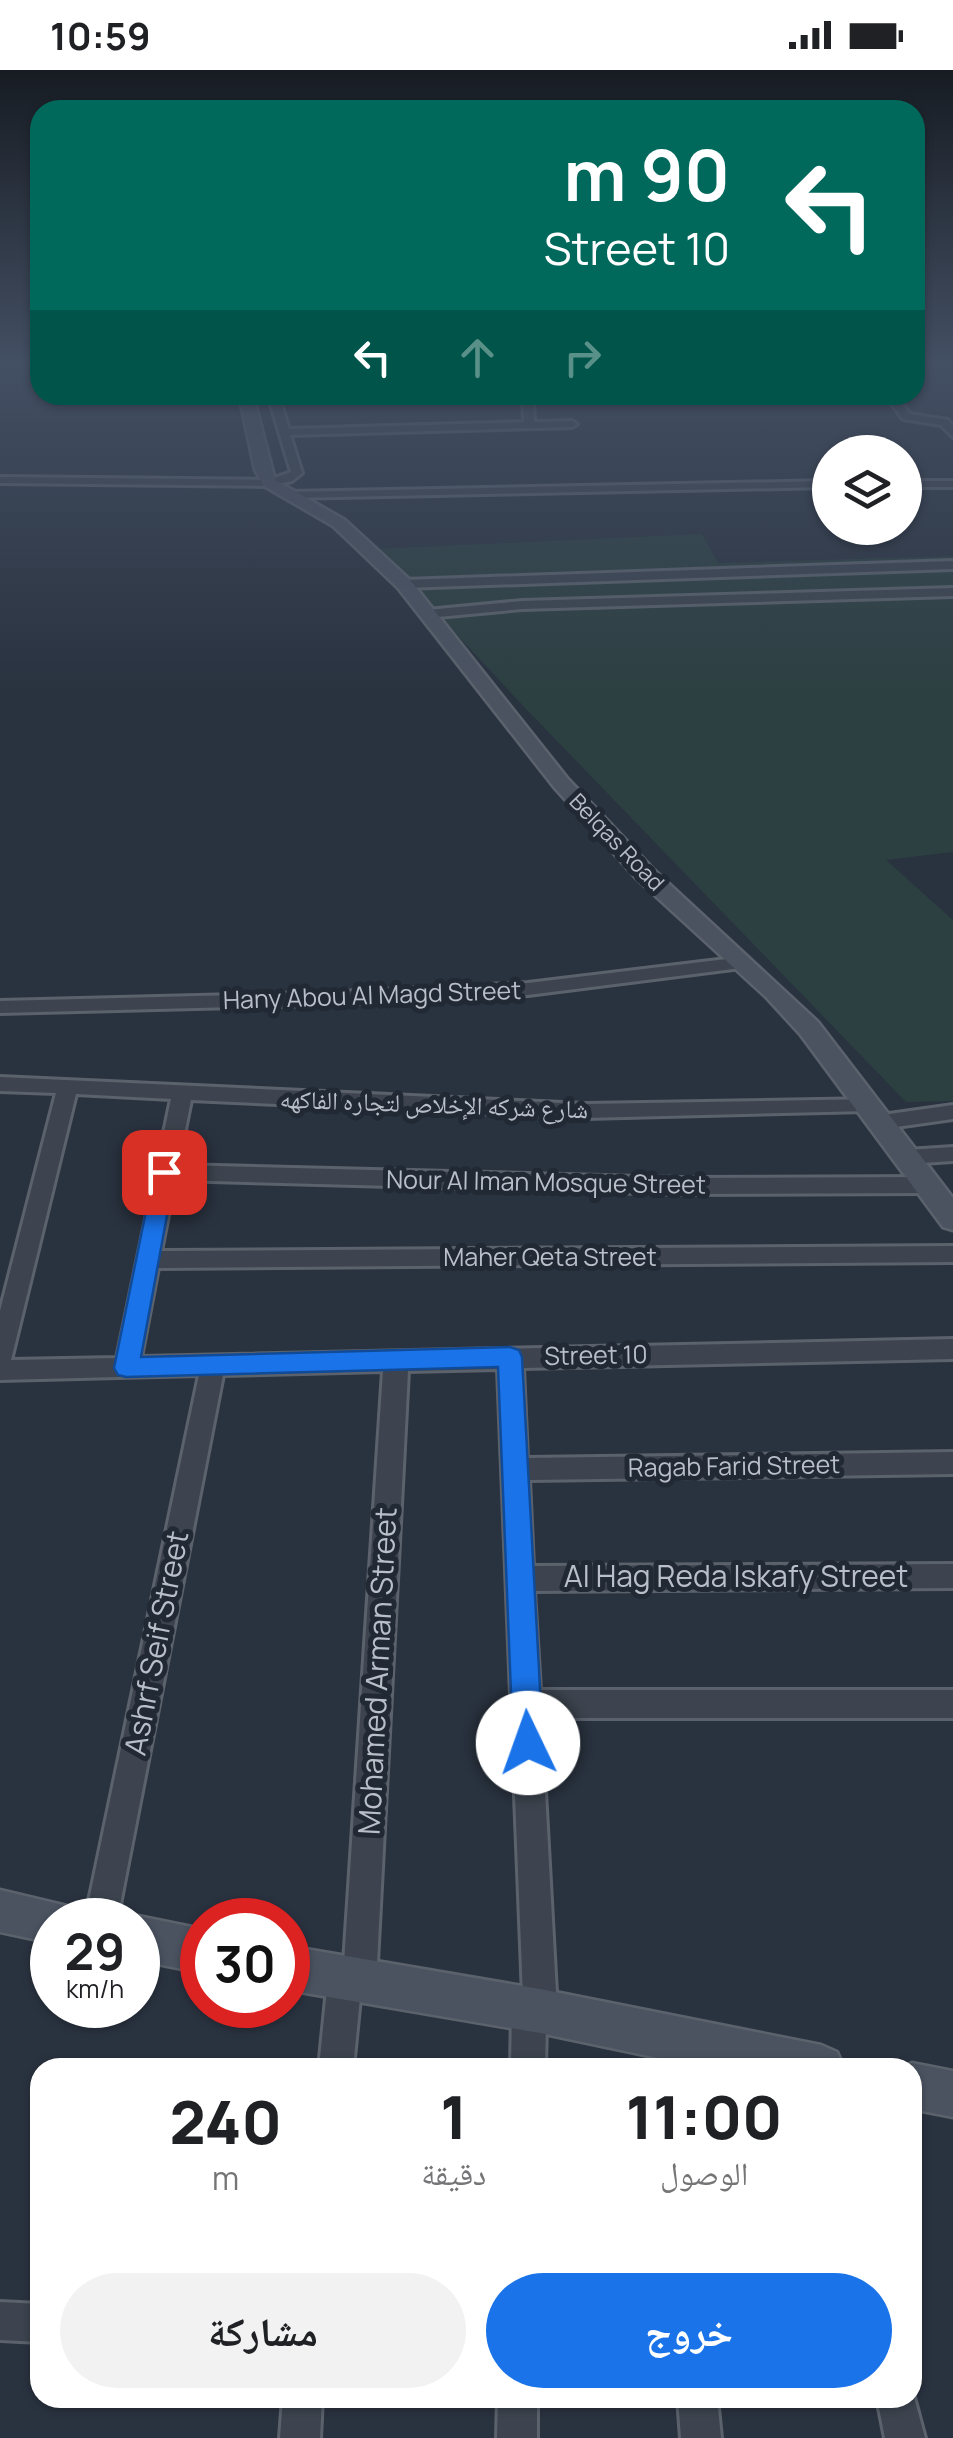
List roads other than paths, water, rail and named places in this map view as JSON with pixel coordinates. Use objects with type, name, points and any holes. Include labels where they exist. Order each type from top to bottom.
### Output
[{"type":"main road","points":[[265,472],[266,477]]},
{"type":"main road","name":"Belqas Road","points":[[266,477],[289,496],[353,532],[404,584],[561,783],[645,874],[808,1028],[953,1218]]},
{"type":"main road","points":[[0,1910],[30,1916]]},
{"type":"main road","points":[[310,1972],[535,2011],[673,2053],[722,2058]]},
{"type":"main road","points":[[922,2088],[953,2094]]},
{"type":"street","points":[[57,472],[288,480],[297,472]]},
{"type":"street","points":[[0,480],[266,477]]},
{"type":"street","points":[[289,496],[812,484]]},
{"type":"street","points":[[922,484],[953,484]]},
{"type":"street","points":[[404,584],[953,565]]},
{"type":"street","points":[[427,614],[522,605],[953,592]]},
{"type":"street","name":"Hany Abou Al Magd Street","points":[[0,1007],[528,989],[743,964]]},
{"type":"street","name":"شارع شركه الإخلاص لتجاره الفاكهه","points":[[0,1084],[584,1111],[953,1112]]},
{"type":"street","points":[[0,1357],[68,1088]]},
{"type":"street","points":[[126,1368],[182,1093]]},
{"type":"street","points":[[907,1158],[953,1154]]},
{"type":"street","name":"Nour Al Iman Mosque Street","points":[[164,1172],[681,1186],[928,1185]]},
{"type":"street","name":"Maher Qeta Street","points":[[148,1260],[953,1254]]},
{"type":"street","name":"Street 10","points":[[0,1370],[953,1349]]},
{"type":"street","points":[[510,1357],[535,2011],[529,2058]]},
{"type":"street","name":"Mohamed Arman Street","points":[[338,2058],[352,1980],[396,1360]]},
{"type":"street","name":"Ashrf Seif Street","points":[[105,1898],[213,1365]]},
{"type":"street","name":"Ragab Farid Street","points":[[515,1469],[953,1463]]},
{"type":"street","name":"Al Hag Reda Iskafy Street","points":[[520,1579],[953,1576]]},
{"type":"street","points":[[526,1704],[953,1704]]},
{"type":"street","points":[[0,2321],[30,2323]]},
{"type":"street","points":[[300,2438],[302,2408]]},
{"type":"street","points":[[517,2438],[518,2408]]},
{"type":"street","points":[[698,2408],[700,2438]]},
{"type":"street","points":[[898,2408],[905,2438]]}]
